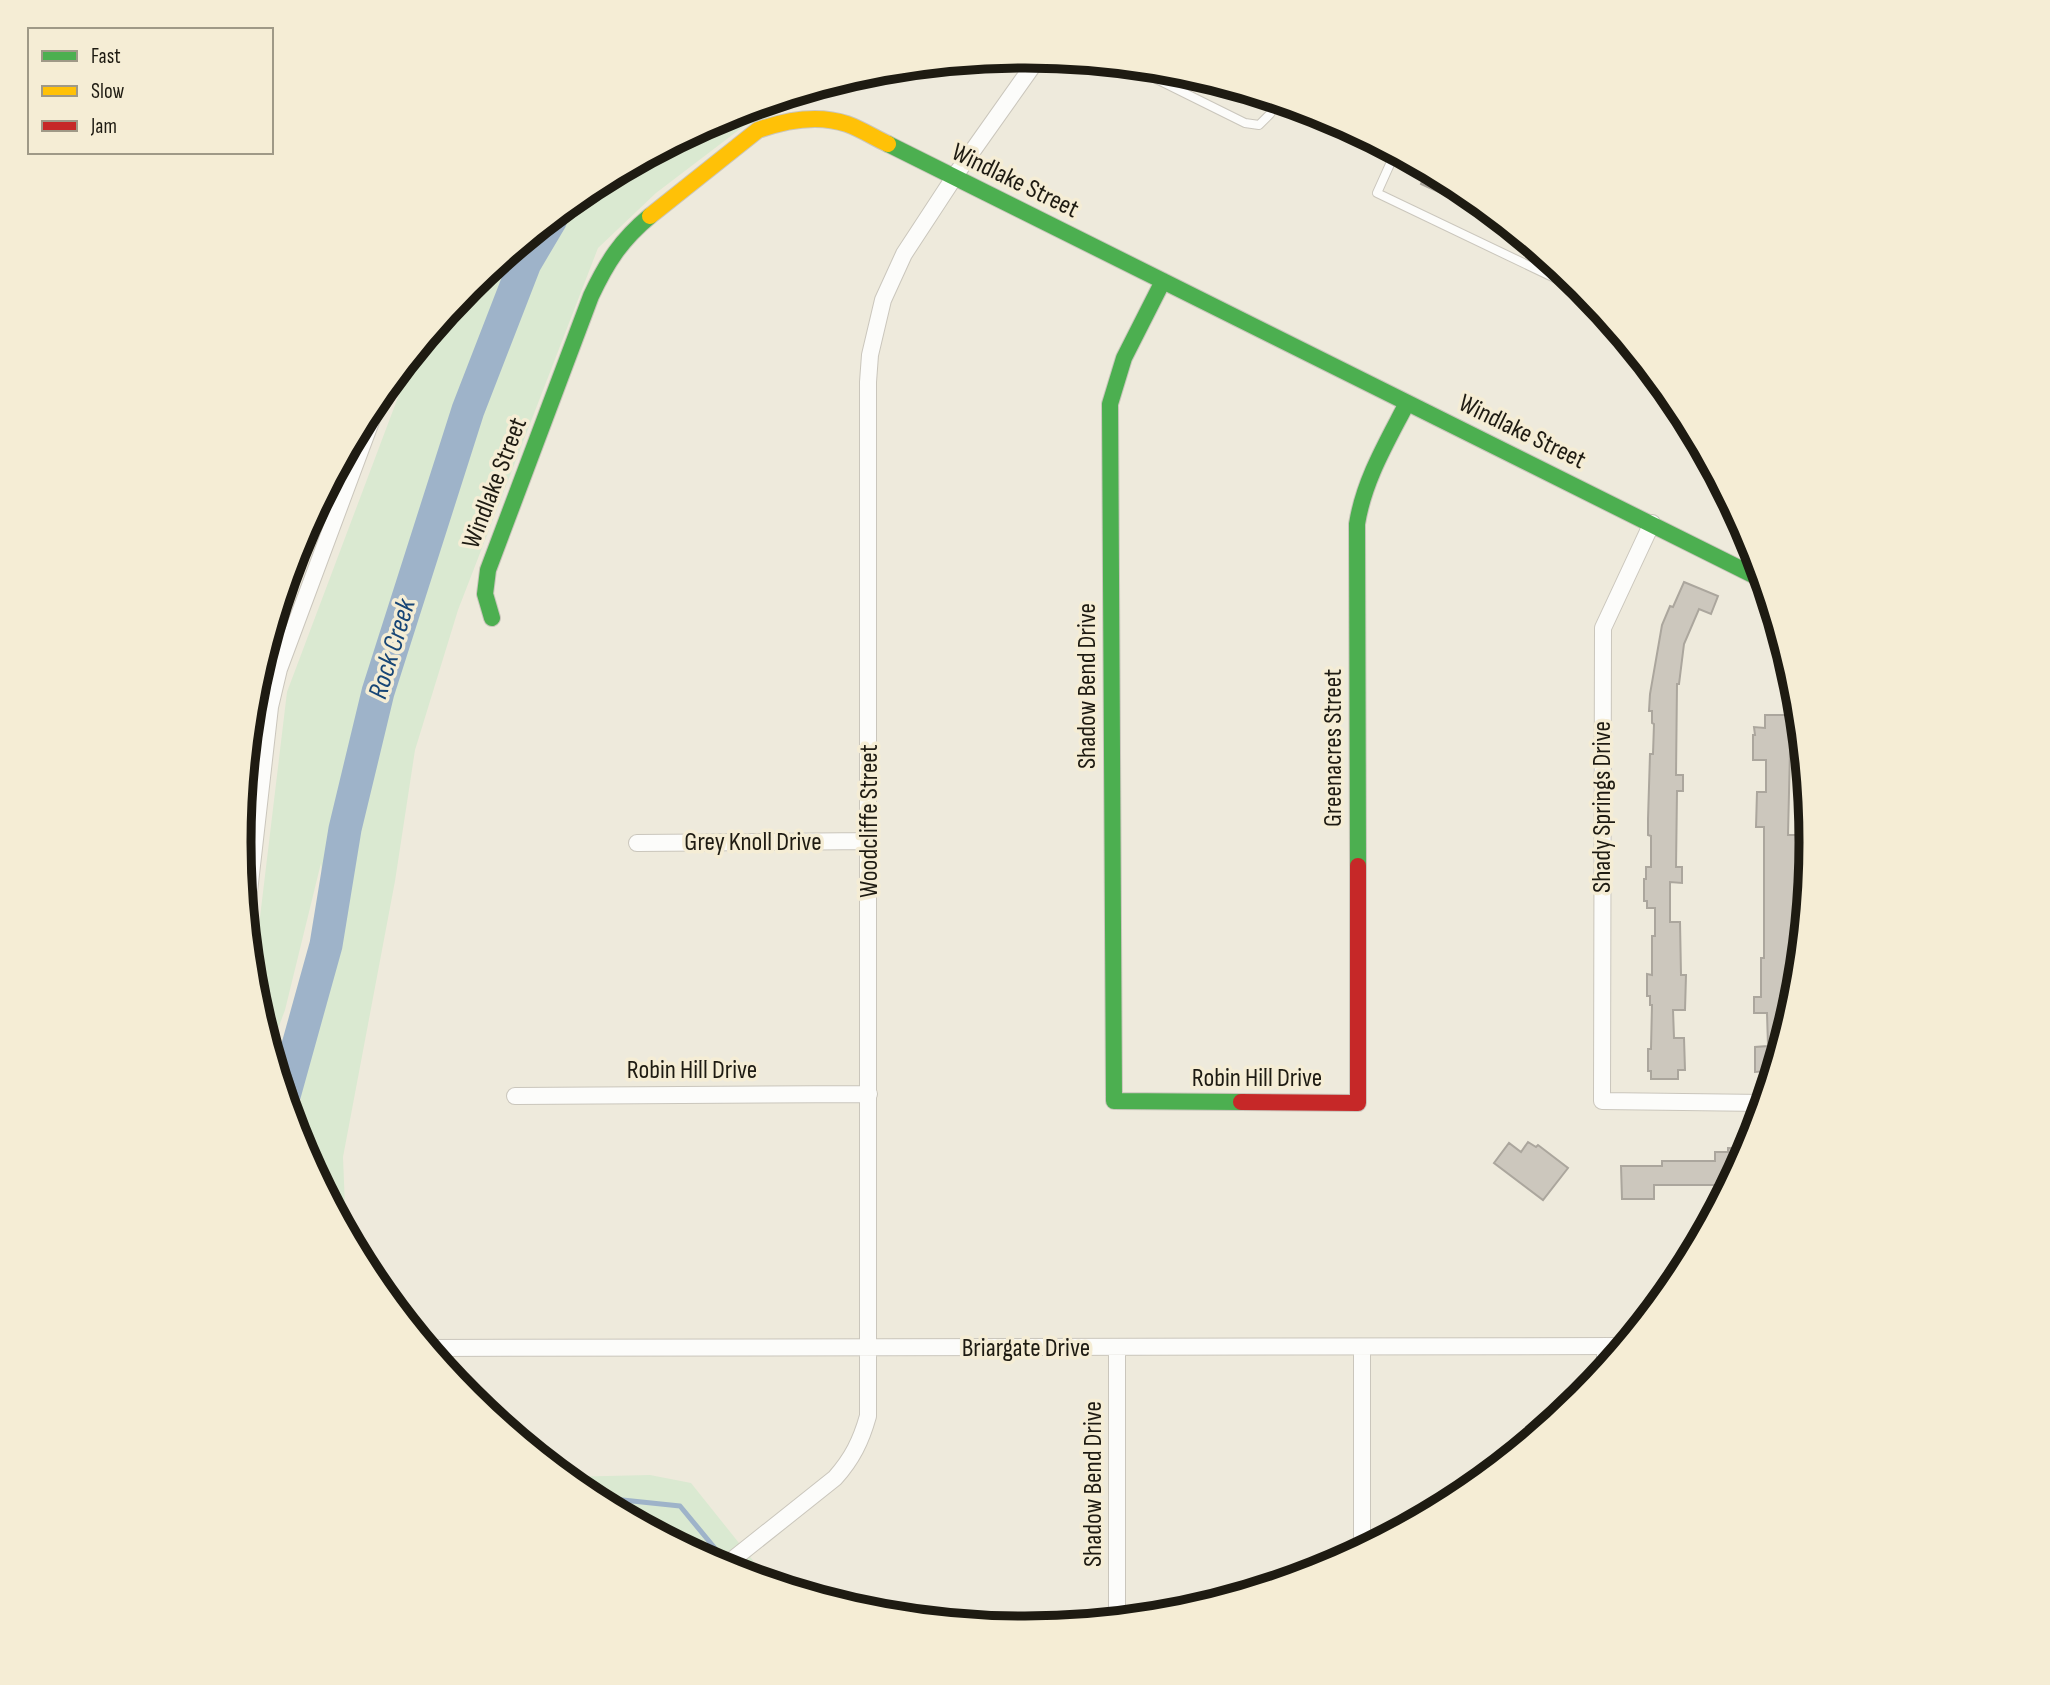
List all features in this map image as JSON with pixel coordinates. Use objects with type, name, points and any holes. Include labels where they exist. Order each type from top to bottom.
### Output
[{"type":"street","name":"Woodcliffe Street","points":[[733,1560],[819,1493],[851,1460],[862,1439],[868,1416],[870,355],[883,300],[916,234],[1030,68]]},
{"type":"street","name":"Windlake Street","points":[[492,618],[486,608],[484,592],[488,570],[591,296],[608,261],[631,232],[758,130],[791,120],[825,119],[847,124],[1750,573]]},
{"type":"street","name":"Shadow Bend Drive","points":[[1114,1101],[1110,404],[1112,388],[1120,368],[1163,281]]},
{"type":"street","name":"Greenacres Street","points":[[1358,1103],[1358,508],[1364,490],[1407,403]]},
{"type":"street","points":[[252,869],[270,707],[278,669],[352,459]]},
{"type":"street","name":"Shady Springs Drive","points":[[1652,523],[1603,628],[1602,1101],[1754,1103]]},
{"type":"street","name":"Grey Knoll Drive","points":[[636,843],[869,841]]},
{"type":"street","name":"Robin Hill Drive","points":[[515,1096],[869,1094]]},
{"type":"street","name":"Robin Hill Drive","points":[[1114,1101],[1358,1103]]},
{"type":"street","points":[[1362,1346],[1362,1539]]},
{"type":"street","points":[[1605,1346],[1605,1355]]},
{"type":"street","name":"Briargate Drive","points":[[439,1348],[1613,1346]]},
{"type":"street","name":"Shadow Bend Drive","points":[[1117,1348],[1117,1611]]},
{"type":"lane","points":[[1159,80],[1245,123],[1259,125],[1273,109]]},
{"type":"lane","points":[[1391,161],[1377,193],[1553,277]]},
{"type":"green space","points":[[782,107],[774,115],[744,126],[656,193],[598,248],[458,610],[415,750],[395,881],[343,1157],[345,1213],[302,1117],[299,1080],[327,960],[321,863],[285,1010],[275,1036],[257,944],[287,692],[405,380],[443,332],[515,260],[595,199],[683,148]]},
{"type":"green space","points":[[650,1475],[691,1483],[761,1570],[683,1537],[657,1523],[651,1516],[638,1513],[582,1477]]},
{"type":"building","points":[[1423,179],[1457,200],[1421,184]]},
{"type":"building","points":[[1684,582],[1718,596],[1711,614],[1699,609],[1684,644],[1677,684],[1676,775],[1683,775],[1683,791],[1677,791],[1676,867],[1682,867],[1682,883],[1670,882],[1670,922],[1680,922],[1681,975],[1686,975],[1685,1010],[1673,1010],[1674,1038],[1684,1038],[1685,1070],[1678,1070],[1678,1079],[1651,1079],[1651,1071],[1648,1071],[1648,1049],[1651,1049],[1652,1005],[1650,996],[1647,996],[1647,974],[1652,975],[1655,908],[1647,908],[1647,901],[1644,901],[1646,867],[1651,867],[1648,819],[1650,754],[1653,754],[1654,724],[1652,711],[1649,711],[1650,694],[1662,625]]},
{"type":"building","points":[[1765,715],[1788,715],[1794,751],[1790,751],[1788,835],[1797,835],[1798,893],[1796,916],[1793,916],[1792,950],[1773,1043],[1764,1071],[1755,1072],[1755,1047],[1768,1046],[1767,1013],[1754,1013],[1754,997],[1761,997],[1761,958],[1764,958],[1764,827],[1756,827],[1757,792],[1766,792],[1766,760],[1753,760],[1753,735],[1754,727],[1765,728]]},
{"type":"building","points":[[1528,1142],[1536,1147],[1538,1145],[1568,1168],[1543,1200],[1494,1163],[1509,1143],[1521,1152]]},
{"type":"building","points":[[1728,1148],[1736,1148],[1719,1185],[1654,1185],[1654,1199],[1622,1199],[1621,1166],[1662,1166],[1662,1161],[1715,1161],[1715,1152],[1728,1152]]},
{"type":"waterway","name":"Rock Creek","points":[[289,1080],[326,945],[345,829],[378,692],[468,410],[525,263],[538,241]]},
{"type":"waterway","points":[[616,1499],[680,1506],[718,1552]]},
{"type":"traffic: fast","points":[[888,144],[1750,574]]},
{"type":"traffic: fast","points":[[492,618],[485,594],[488,570],[591,296],[616,252],[650,216]]},
{"type":"traffic: fast","points":[[1163,281],[1124,358],[1110,404],[1114,1101],[1241,1102]]},
{"type":"traffic: fast","points":[[1358,866],[1357,524],[1371,477],[1407,403]]},
{"type":"traffic: slow","points":[[650,216],[758,130],[769,126],[791,121],[825,119],[852,126],[888,144]]},
{"type":"traffic: jam","points":[[1241,1102],[1358,1103],[1358,866]]}]
